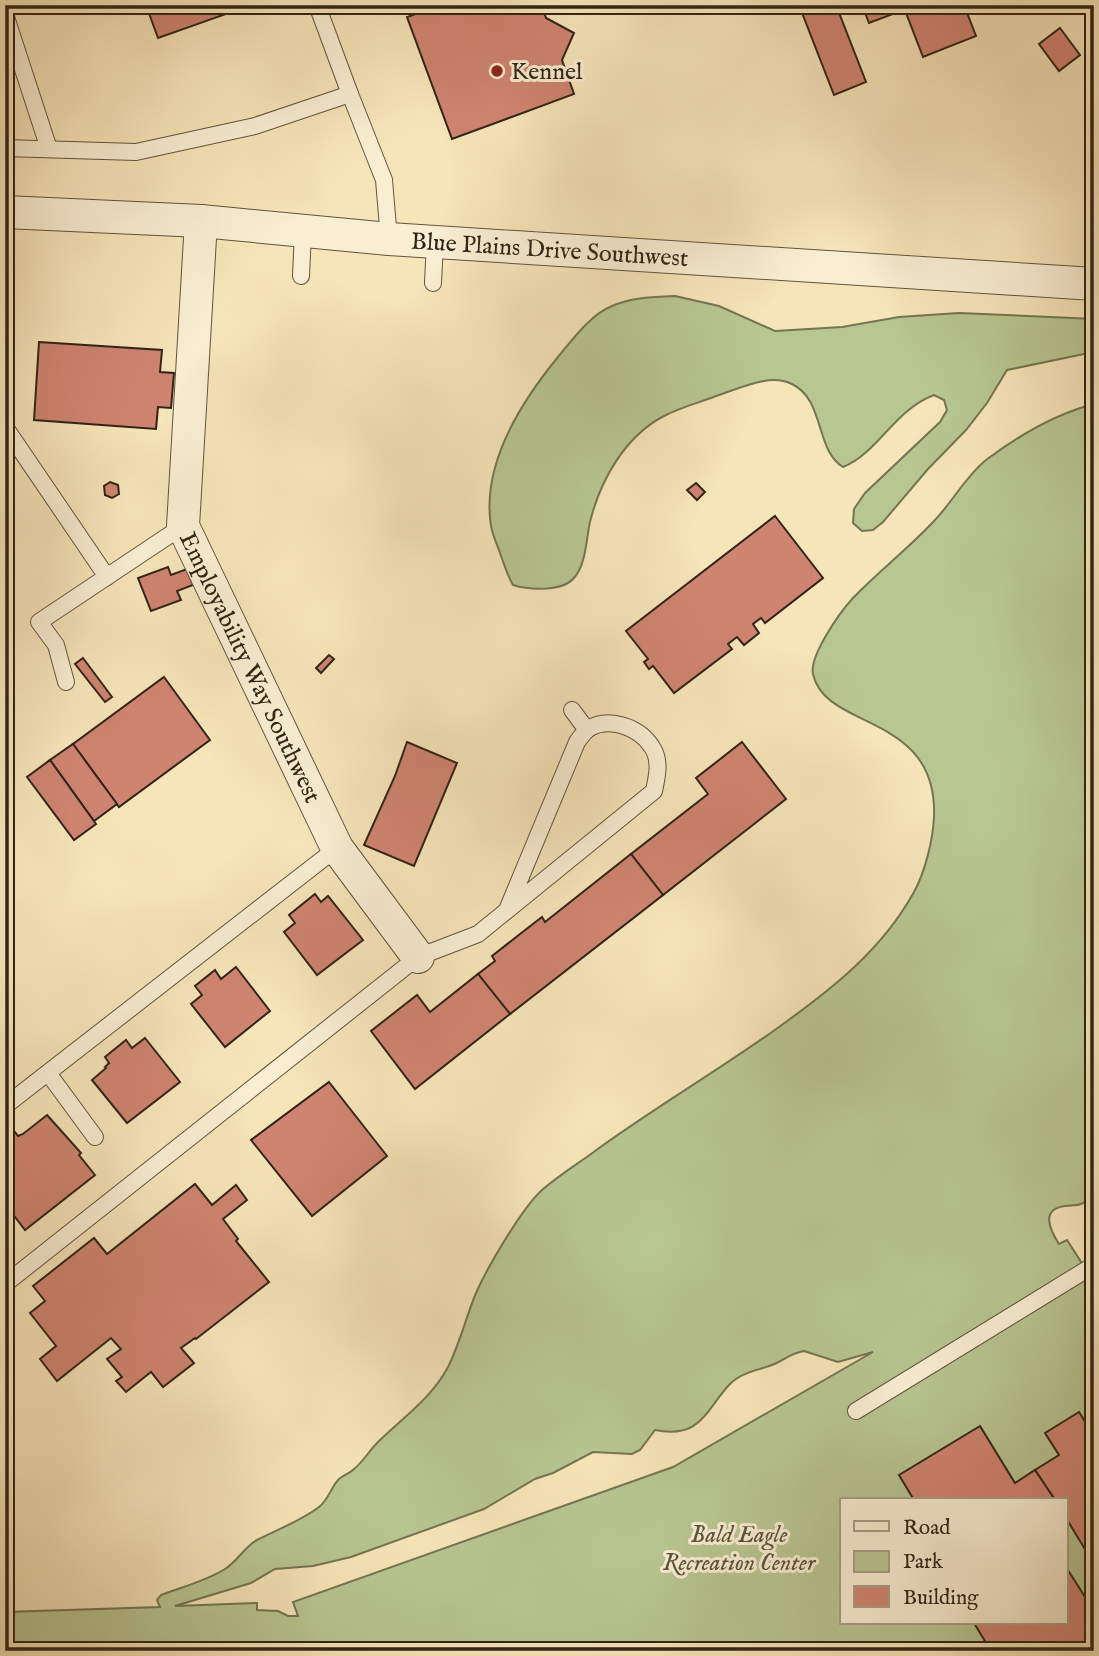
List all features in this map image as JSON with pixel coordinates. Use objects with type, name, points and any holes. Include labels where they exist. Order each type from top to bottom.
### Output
[{"type":"street","name":"Blue Plains Drive Southwest","points":[[5,212],[201,221],[389,239],[1094,284]]},
{"type":"street","name":"Employability Way Southwest","points":[[201,221],[183,526],[337,848],[418,957]]},
{"type":"lane","points":[[317,5],[384,180],[389,239]]},
{"type":"lane","points":[[5,14],[49,149]]},
{"type":"lane","points":[[5,148],[136,152],[255,126],[350,94]]},
{"type":"lane","points":[[301,276],[303,231]]},
{"type":"lane","points":[[433,283],[435,242]]},
{"type":"lane","points":[[5,427],[107,577]]},
{"type":"lane","points":[[66,682],[56,645],[39,622],[183,526]]},
{"type":"lane","points":[[572,710],[587,730]]},
{"type":"lane","points":[[5,1284],[418,957],[478,934],[654,791],[659,770],[653,747],[631,727],[605,723],[587,730],[577,742],[507,910]]},
{"type":"lane","points":[[5,1105],[337,848]]},
{"type":"lane","points":[[48,1073],[95,1137]]},
{"type":"lane","points":[[856,1411],[1094,1265]]},
{"type":"green space","points":[[675,296],[719,306],[775,331],[842,327],[899,317],[959,313],[1094,319],[1094,352],[1007,370],[987,403],[966,430],[873,530],[862,531],[853,523],[854,509],[865,493],[940,422],[947,410],[944,400],[934,395],[920,402],[866,452],[843,467],[828,449],[810,401],[803,391],[792,384],[774,380],[755,383],[677,410],[637,435],[616,461],[594,506],[583,559],[574,578],[569,583],[554,588],[536,589],[513,585],[493,534],[489,503],[498,457],[518,414],[558,357],[596,315],[627,301]]},
{"type":"green space","name":"Bald Eagle Recreation Center","points":[[1094,404],[1094,1193],[1081,1204],[1052,1211],[1049,1221],[1059,1244],[1067,1240],[1094,1282],[1094,1651],[5,1651],[5,1612],[160,1607],[157,1600],[161,1595],[218,1573],[230,1566],[253,1543],[319,1507],[339,1479],[351,1472],[377,1443],[425,1399],[441,1378],[452,1358],[476,1293],[488,1269],[515,1224],[542,1190],[614,1137],[799,1013],[837,983],[887,932],[914,892],[925,866],[934,817],[930,783],[918,758],[901,741],[838,706],[822,692],[813,674],[816,656],[834,623],[853,598],[935,520],[979,466],[1024,434],[1051,420]],"holes":[[[804,1351],[838,1362],[873,1352],[673,1467],[293,1602],[298,1616],[257,1610],[257,1603],[175,1606],[251,1583],[275,1569],[313,1566],[351,1557],[484,1509],[535,1479],[553,1473],[593,1452],[632,1454],[640,1450],[655,1430],[670,1432],[692,1427],[738,1378],[794,1354]]]},
{"type":"building","points":[[146,5],[223,5],[226,14],[158,38]]},
{"type":"building","name":"Kennel","points":[[441,5],[542,5],[546,18],[574,33],[562,60],[574,94],[452,139],[407,17]]},
{"type":"building","points":[[799,5],[836,5],[866,82],[834,95]]},
{"type":"building","points":[[862,5],[890,5],[893,14],[869,23]]},
{"type":"building","points":[[903,5],[964,5],[976,36],[923,57]]},
{"type":"building","points":[[1060,28],[1080,55],[1059,71],[1039,44]]},
{"type":"building","points":[[39,342],[162,350],[160,372],[174,373],[171,408],[158,407],[156,429],[34,420]]},
{"type":"building","points":[[110,482],[118,485],[119,494],[112,498],[105,495],[104,486]]},
{"type":"building","points":[[696,483],[705,492],[697,500],[687,490]]},
{"type":"building","points":[[775,516],[823,578],[765,623],[761,618],[753,624],[759,633],[744,645],[737,637],[728,644],[732,649],[674,693],[653,666],[649,669],[644,662],[648,659],[626,631]]},
{"type":"building","points":[[168,567],[171,575],[187,569],[193,585],[177,591],[181,600],[151,611],[138,578]]},
{"type":"building","points":[[329,655],[334,659],[321,673],[316,668]]},
{"type":"building","points":[[83,658],[112,697],[105,702],[75,664]]},
{"type":"building","points":[[164,677],[210,740],[119,807],[73,744]]},
{"type":"building","points":[[407,742],[457,763],[414,866],[364,845]]},
{"type":"building","points":[[742,742],[786,799],[663,895],[631,854],[708,794],[696,778]]},
{"type":"building","points":[[73,744],[117,804],[94,821],[50,760]]},
{"type":"building","points":[[50,760],[96,824],[74,840],[27,777]]},
{"type":"building","points":[[631,854],[663,895],[510,1014],[478,974],[495,961],[492,956],[520,934],[542,917],[545,922]]},
{"type":"building","points":[[315,894],[321,902],[328,896],[363,940],[317,975],[284,932],[295,923],[289,915]]},
{"type":"building","points":[[236,967],[270,1011],[225,1047],[191,1004],[202,995],[195,986],[215,970],[221,979]]},
{"type":"building","points":[[478,974],[510,1014],[415,1089],[371,1031],[417,995],[430,1012]]},
{"type":"building","points":[[145,1038],[180,1082],[127,1123],[92,1080],[109,1063],[105,1057],[126,1040],[132,1048]]},
{"type":"building","points":[[329,1082],[387,1156],[312,1216],[251,1140]]},
{"type":"building","points":[[47,1115],[81,1153],[79,1155],[95,1175],[25,1230],[9,1209],[5,1209],[5,1138],[14,1131],[18,1136],[23,1134]]},
{"type":"building","points":[[195,1184],[212,1205],[236,1185],[247,1200],[223,1219],[238,1239],[236,1241],[269,1282],[181,1348],[194,1363],[163,1387],[151,1372],[126,1392],[116,1381],[122,1377],[107,1359],[121,1349],[111,1338],[57,1381],[40,1359],[56,1346],[30,1313],[45,1301],[33,1286],[94,1238],[107,1254]]},
{"type":"building","points":[[1079,1412],[1094,1436],[1094,1564],[1068,1521],[1068,1498],[1054,1498],[1035,1470],[1059,1455],[1045,1433]]},
{"type":"building","points":[[980,1426],[1015,1483],[1035,1470],[1054,1498],[913,1498],[899,1475]]},
{"type":"building","points":[[1068,1570],[1094,1611],[1094,1640],[1076,1651],[991,1651],[975,1624],[1068,1624]]},
{"type":"place","name":"Kennel","points":[[497,71]]}]
